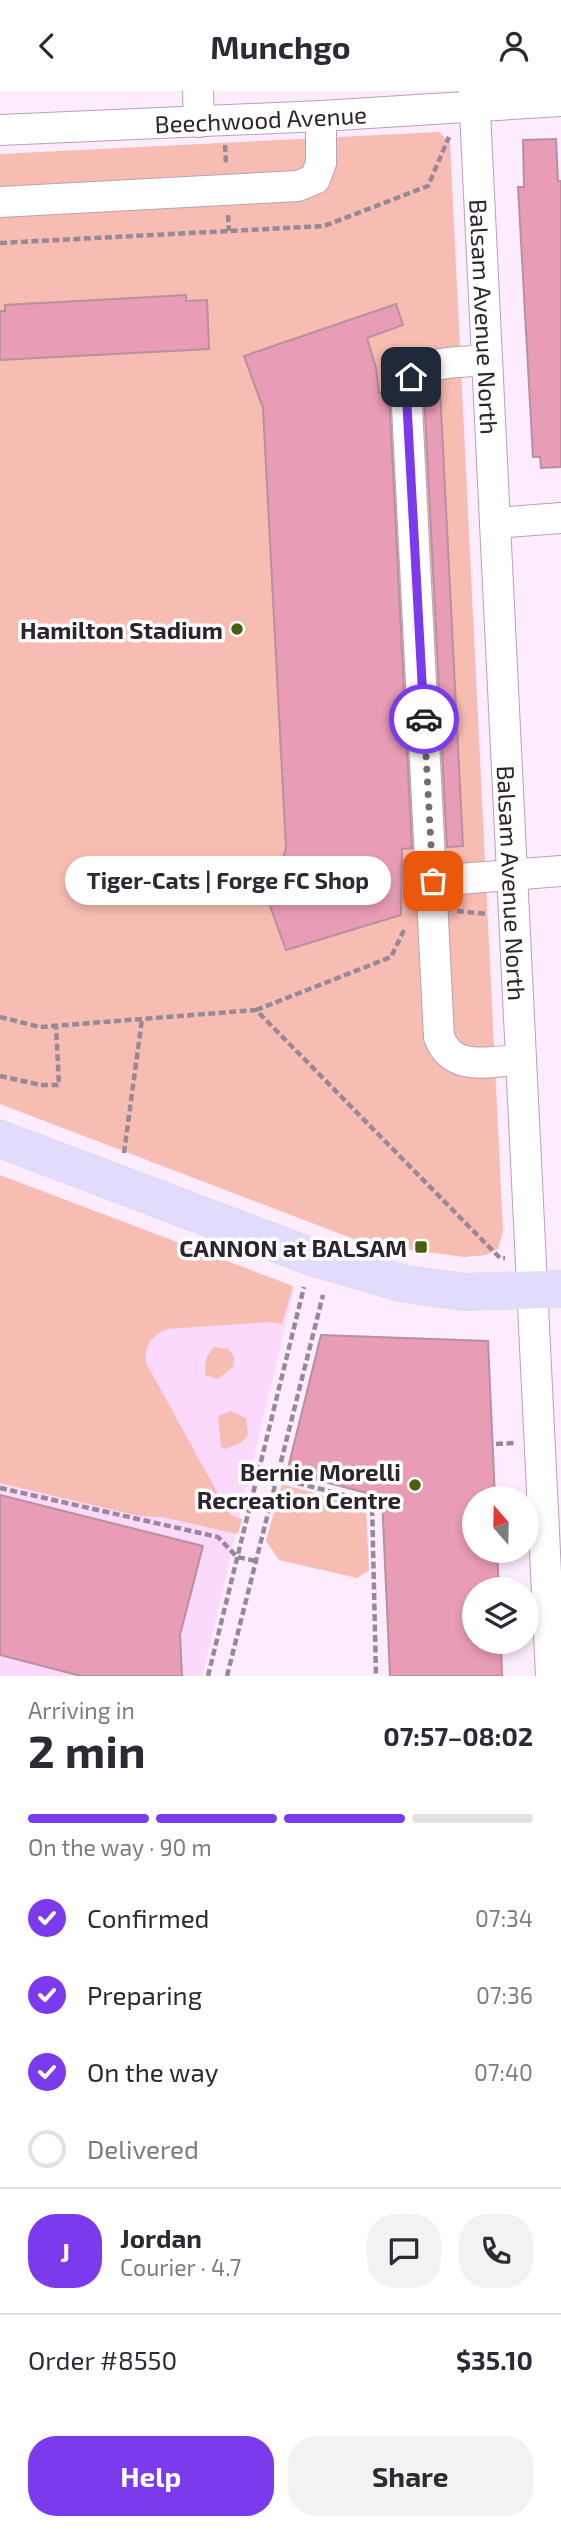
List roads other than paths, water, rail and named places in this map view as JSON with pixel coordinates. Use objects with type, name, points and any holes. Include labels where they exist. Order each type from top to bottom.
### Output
[{"type":"main road","points":[[0,1139],[312,1257],[405,1285],[465,1292],[541,1280]]},
{"type":"street","points":[[198,91],[200,122]]},
{"type":"street","name":"Beechwood Avenue","points":[[0,130],[321,116],[474,99],[561,101]]},
{"type":"street","name":"Balsam Avenue North","points":[[474,99],[521,1060],[541,1280],[551,1676]]},
{"type":"street","points":[[0,202],[299,186],[315,179],[321,163],[321,116]]},
{"type":"street","points":[[487,360],[425,366],[411,377],[406,387],[439,1037],[444,1052],[455,1060],[521,1060]]},
{"type":"street","points":[[495,523],[561,519]]},
{"type":"street","points":[[433,881],[561,870]]},
{"type":"place","name":"Hamilton Stadium","points":[[237,629]]},
{"type":"place","name":"Tiger-Cats | Forge FC Shop","points":[[433,881]]},
{"type":"place","name":"CANNON at BALSAM","points":[[421,1247]]},
{"type":"place","name":"Bernie Morelli Recreation Centre","points":[[415,1485]]}]
